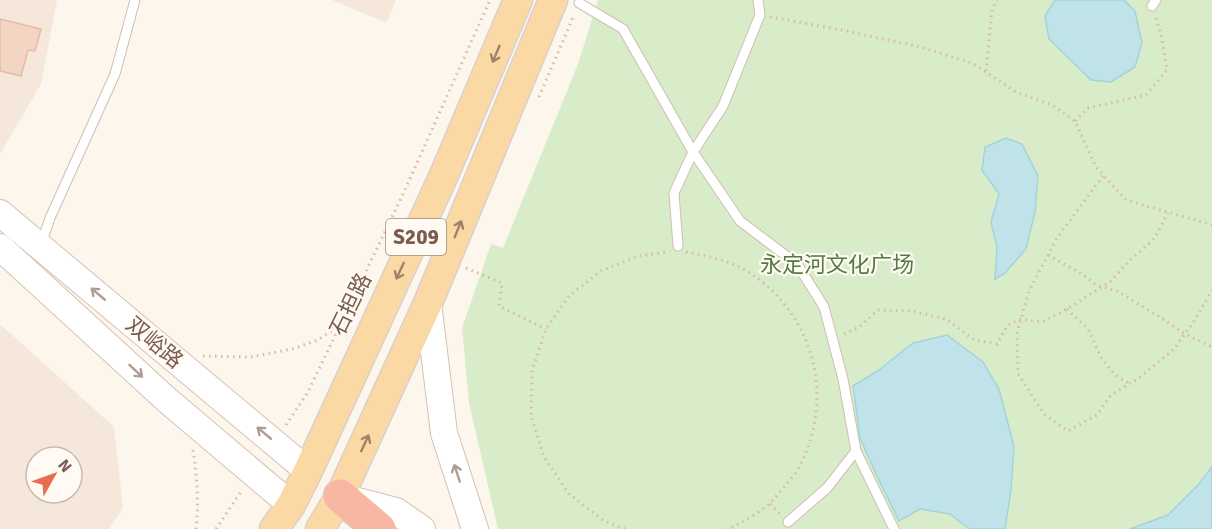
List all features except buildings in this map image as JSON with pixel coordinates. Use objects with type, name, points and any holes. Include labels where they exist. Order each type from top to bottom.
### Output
[{"type":"highway","points":[[340,496],[379,529]]},
{"type":"main road","name":"石担路","points":[[274,529],[291,505],[308,471],[444,175],[518,0]]},
{"type":"main road","name":"S209","points":[[319,529],[340,496],[566,2]]},
{"type":"main road","name":"双峪路","points":[[0,213],[308,471]]},
{"type":"main road","name":"双峪路","points":[[0,247],[167,400],[291,505]]},
{"type":"main road","points":[[428,303],[444,433],[475,529]]},
{"type":"main road","points":[[308,471],[340,496],[396,511],[422,529]]},
{"type":"main road","points":[[291,505],[319,529]]},
{"type":"lane","points":[[41,246],[50,218],[115,75],[135,0]]},
{"type":"lane","points":[[678,248],[674,193],[693,152],[723,106],[760,15],[758,0]]},
{"type":"lane","points":[[566,2],[623,29],[693,152],[740,221],[797,264],[824,307],[843,380],[856,451],[894,529]]},
{"type":"lane","points":[[788,522],[827,488],[856,451]]},
{"type":"path","name":"石担路","points":[[275,442],[308,392],[404,192],[490,0]]},
{"type":"path","points":[[986,72],[992,9],[997,0]]},
{"type":"path","points":[[1075,121],[1088,108],[1146,95],[1167,70],[1154,3]]},
{"type":"path","points":[[760,15],[920,47],[972,63],[1016,92],[1052,105],[1075,121],[1096,166],[1126,200],[1212,225]]},
{"type":"path","points":[[1103,176],[1057,238],[1029,291],[1020,319],[1017,333],[1018,374],[1044,414],[1068,431],[1097,415],[1111,394],[1139,378],[1174,349],[1212,290]]},
{"type":"path","points":[[833,339],[859,327],[878,310],[911,311],[946,319],[974,340],[997,344],[1007,326],[1020,319],[1042,322],[1111,281],[1154,239],[1168,213]]},
{"type":"path","points":[[678,248],[713,257],[746,270],[774,291],[796,319],[811,350],[818,392],[813,433],[797,472],[770,504],[727,529]]},
{"type":"path","points":[[625,529],[604,521],[569,494],[544,458],[531,415],[532,371],[546,329],[569,296],[601,271],[638,256],[669,252]]},
{"type":"path","points":[[1048,255],[1082,274],[1096,285],[1117,291],[1185,334],[1212,347]]},
{"type":"path","points":[[466,268],[502,283],[499,306],[546,329]]},
{"type":"path","points":[[1067,309],[1088,329],[1101,357],[1114,374],[1130,384]]},
{"type":"path","points":[[173,357],[252,357],[318,340],[338,326]]},
{"type":"path","points":[[193,447],[198,484],[196,529]]},
{"type":"path","points":[[216,529],[254,474]]},
{"type":"path","points":[[770,504],[777,511]]},
{"type":"shaded area","points":[[0,0],[57,0],[41,84],[0,154]]},
{"type":"shaded area","points":[[332,0],[396,0],[386,23]]},
{"type":"shaded area","points":[[0,324],[114,427],[123,508],[109,529],[0,529]]},
{"type":"green space","name":"永定河文化广场","points":[[598,0],[1212,0],[1212,529],[498,529],[469,403],[462,328],[491,244],[503,248],[578,64]]},
{"type":"water","points":[[1055,0],[1124,0],[1135,11],[1142,43],[1135,67],[1111,82],[1091,80],[1049,39],[1045,16]]},
{"type":"water","points":[[1006,138],[1022,144],[1038,176],[1035,212],[1026,249],[1005,273],[995,279],[997,247],[991,222],[999,194],[982,170],[985,147]]},
{"type":"water","points":[[947,335],[983,362],[999,389],[1014,447],[1005,529],[968,529],[950,514],[920,509],[899,521],[860,438],[853,386],[879,370],[913,343]]},
{"type":"water","points":[[1212,467],[1212,529],[1130,529],[1168,515],[1198,485]]}]
